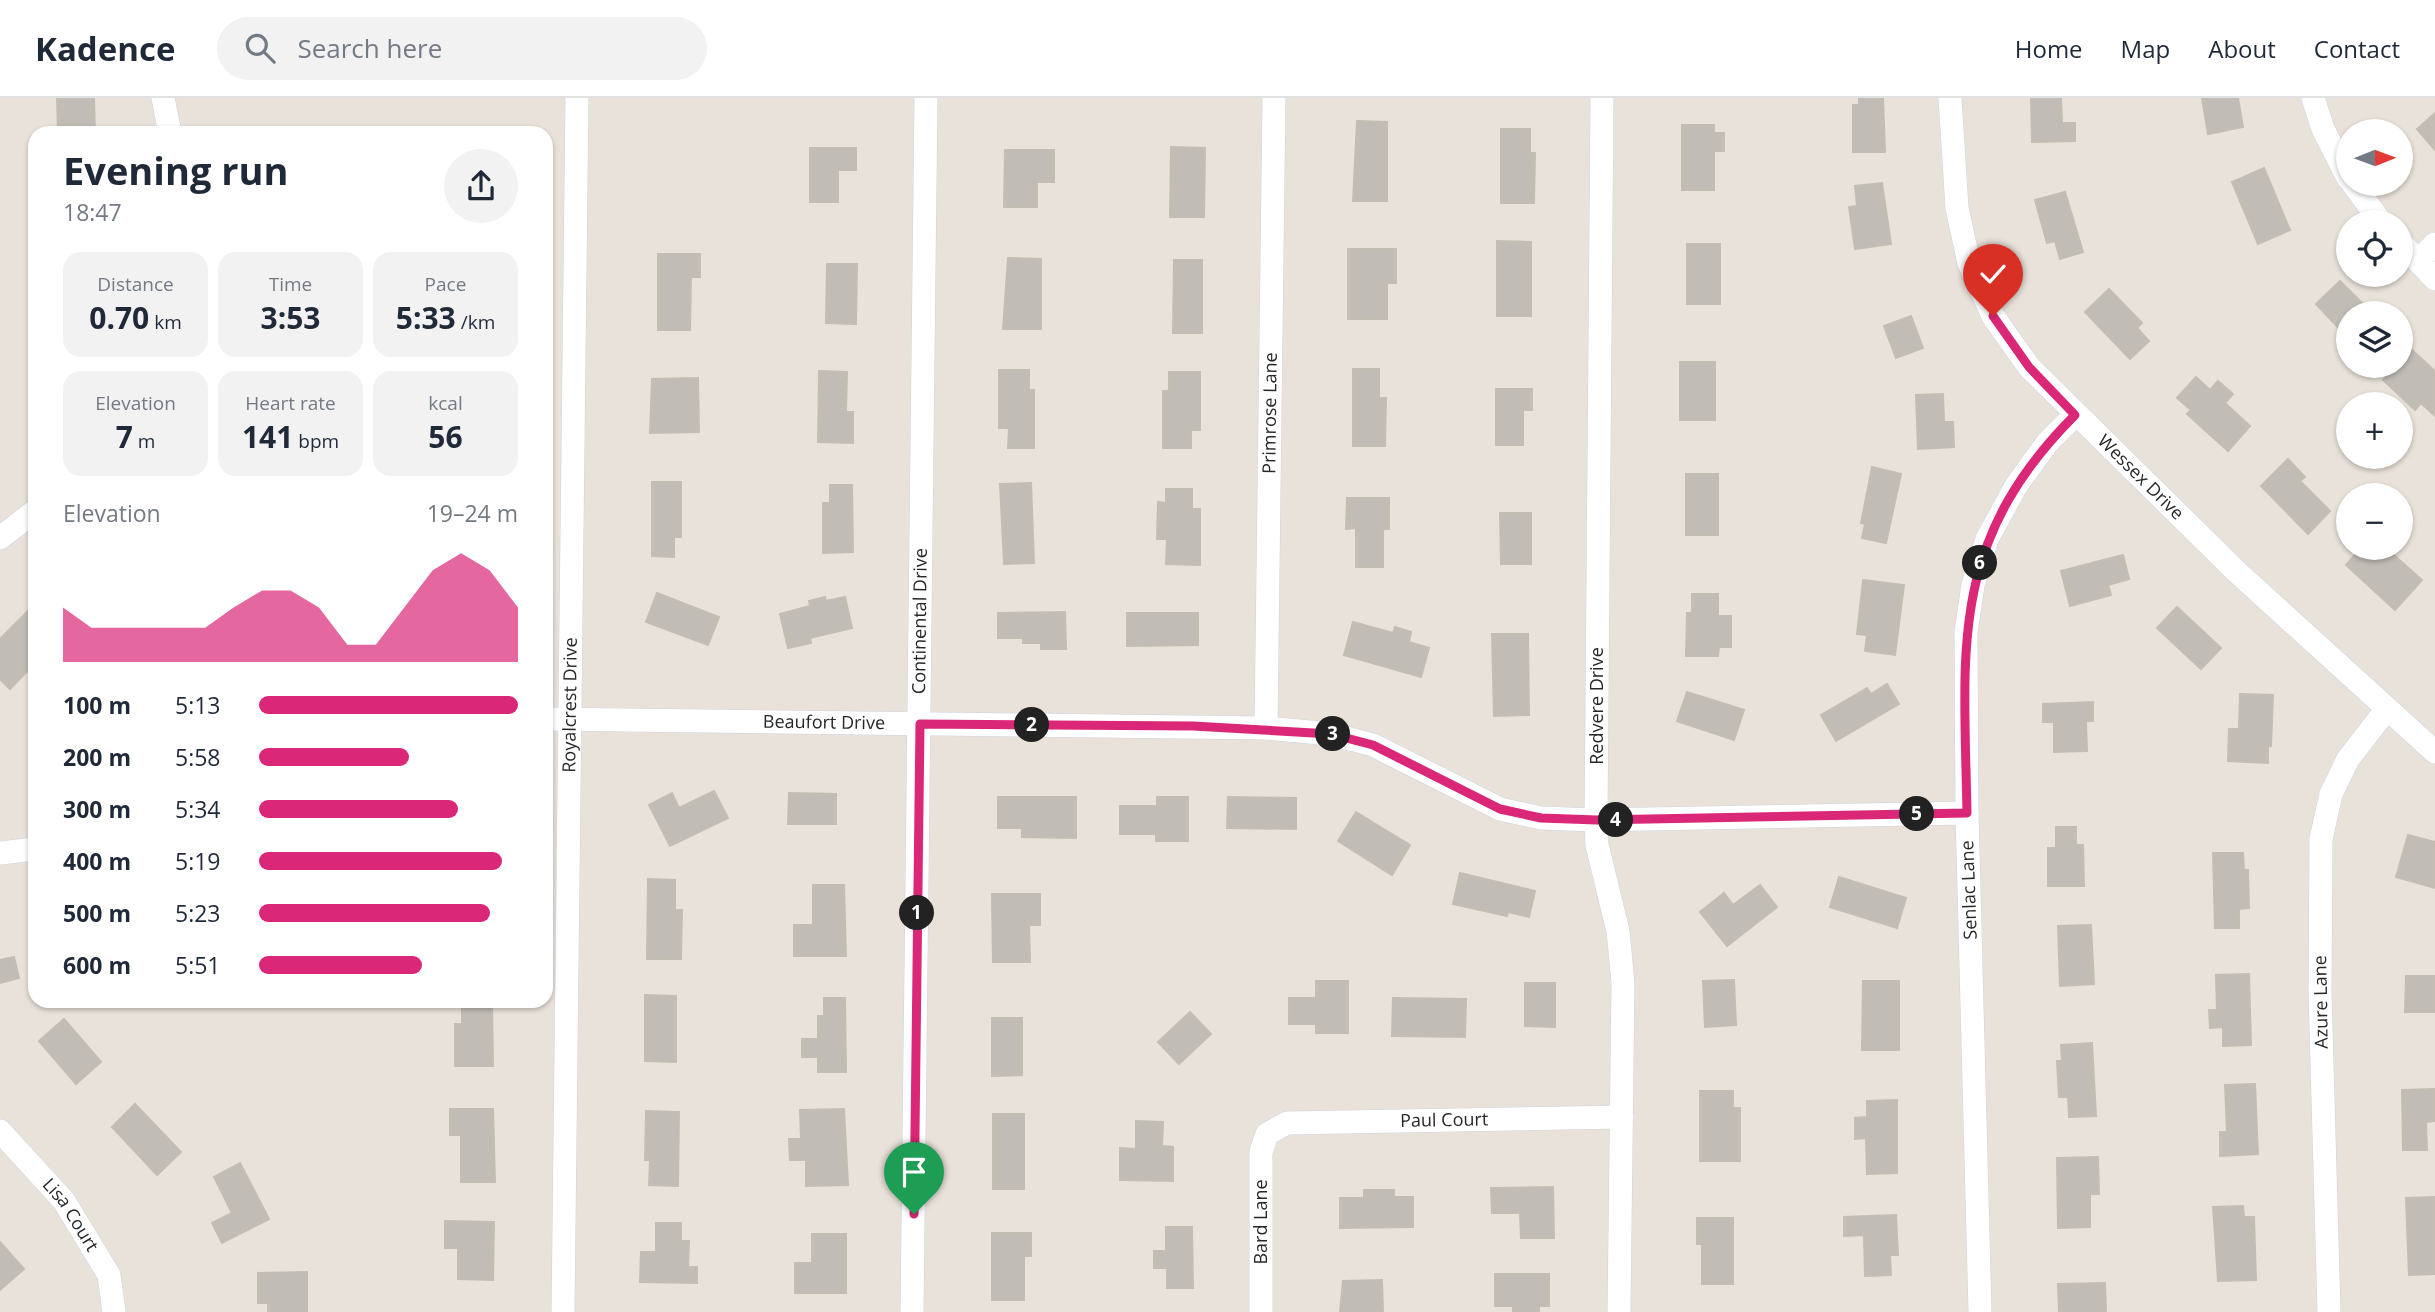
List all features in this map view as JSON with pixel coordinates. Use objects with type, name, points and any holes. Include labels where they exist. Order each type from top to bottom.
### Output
[{"type":"street","points":[[163,98],[169,126]]},
{"type":"street","name":"Royalcrest Drive","points":[[562,1312],[577,98]]},
{"type":"street","name":"Continental Drive","points":[[912,1312],[926,98]]},
{"type":"street","name":"Primrose Lane","points":[[1266,728],[1274,98]]},
{"type":"street","name":"Redvere Drive","points":[[1602,98],[1597,845],[1618,931],[1623,983],[1619,1312]]},
{"type":"street","name":"Wessex Drive","points":[[1950,98],[1956,208],[1969,263],[1993,316],[2029,367],[2075,415],[2386,710],[2435,752]]},
{"type":"street","points":[[2313,98],[2323,129],[2336,154]]},
{"type":"street","points":[[2418,261],[2435,244]]},
{"type":"street","points":[[2413,256],[2435,279]]},
{"type":"street","name":"Senlac Lane","points":[[1980,1312],[1965,654],[1973,585],[1987,539],[2016,485],[2047,443],[2075,415]]},
{"type":"street","points":[[0,538],[28,516]]},
{"type":"street","name":"Azure Lane","points":[[2329,1312],[2320,993],[2320,839],[2331,794],[2348,759],[2386,710]]},
{"type":"street","name":"Beaufort Drive","points":[[553,720],[1266,728],[1331,734],[1373,745],[1500,809],[1541,818],[1597,820],[1967,813]]},
{"type":"street","points":[[0,853],[28,850]]},
{"type":"street","name":"Paul Court","points":[[1267,1134],[1286,1123],[1622,1117]]},
{"type":"street","name":"Lisa Court","points":[[0,1131],[64,1201],[109,1275],[114,1312]]},
{"type":"street","name":"Bard Lane","points":[[1261,1312],[1261,1152],[1267,1134]]},
{"type":"building","points":[[57,98],[94,98],[95,126],[58,126]]},
{"type":"building","points":[[1859,98],[1883,98],[1885,152],[1853,152],[1853,105],[1859,105]]},
{"type":"building","points":[[2031,98],[2061,98],[2062,123],[2075,123],[2075,141],[2032,142]]},
{"type":"building","points":[[2202,98],[2238,98],[2243,127],[2208,134]]},
{"type":"building","points":[[2435,113],[2435,150],[2417,129]]},
{"type":"building","points":[[1357,121],[1387,122],[1387,201],[1353,201]]},
{"type":"building","points":[[1682,125],[1714,125],[1714,133],[1724,133],[1724,151],[1714,151],[1714,190],[1682,190]]},
{"type":"building","points":[[1501,129],[1530,129],[1530,153],[1535,153],[1534,203],[1501,203]]},
{"type":"building","points":[[1171,147],[1205,148],[1204,217],[1170,217]]},
{"type":"building","points":[[810,148],[856,148],[856,170],[838,170],[838,202],[810,202]]},
{"type":"building","points":[[1005,150],[1054,150],[1054,182],[1037,182],[1037,207],[1004,207]]},
{"type":"building","points":[[2264,168],[2290,230],[2258,244],[2232,182]]},
{"type":"building","points":[[1882,183],[1891,244],[1855,249],[1849,207],[1857,206],[1855,186]]},
{"type":"building","points":[[2065,192],[2083,252],[2060,259],[2055,241],[2047,243],[2035,200]]},
{"type":"building","points":[[1497,241],[1531,242],[1531,316],[1497,316]]},
{"type":"building","points":[[1687,244],[1720,244],[1720,304],[1687,304]]},
{"type":"building","points":[[1348,249],[1396,249],[1396,283],[1387,283],[1387,319],[1348,319]]},
{"type":"building","points":[[658,254],[700,254],[700,277],[691,277],[690,330],[658,330]]},
{"type":"building","points":[[1008,258],[1041,259],[1041,329],[1003,329]]},
{"type":"building","points":[[1174,260],[1202,260],[1202,333],[1173,333]]},
{"type":"building","points":[[827,264],[857,264],[856,324],[826,323]]},
{"type":"building","points":[[2336,285],[2336,287],[2346,287],[2360,301],[2336,301],[2336,325],[2316,304]]},
{"type":"building","points":[[2109,289],[2142,323],[2137,328],[2149,341],[2130,359],[2085,312]]},
{"type":"building","points":[[1911,316],[1923,348],[1896,358],[1884,326]]},
{"type":"building","points":[[2413,351],[2435,371],[2435,416],[2421,403],[2415,410],[2413,408],[2413,392],[2396,392],[2383,380],[2413,378]]},
{"type":"building","points":[[1680,362],[1715,362],[1715,420],[1680,420]]},
{"type":"building","points":[[1353,369],[1379,369],[1379,398],[1386,398],[1385,446],[1353,446]]},
{"type":"building","points":[[999,370],[1029,370],[1029,390],[1034,390],[1034,448],[1008,448],[1009,428],[999,428]]},
{"type":"building","points":[[819,371],[847,372],[846,412],[853,412],[853,443],[818,442]]},
{"type":"building","points":[[1169,372],[1200,372],[1200,430],[1191,430],[1191,448],[1163,448],[1163,391],[1169,391]]},
{"type":"building","points":[[2196,377],[2210,390],[2218,381],[2233,394],[2225,403],[2250,426],[2228,451],[2187,414],[2191,410],[2177,398]]},
{"type":"building","points":[[698,378],[699,432],[650,433],[652,379]]},
{"type":"building","points":[[1496,389],[1532,389],[1532,410],[1523,410],[1523,445],[1496,445]]},
{"type":"building","points":[[1943,394],[1944,422],[1953,422],[1954,447],[1918,449],[1916,395]]},
{"type":"building","points":[[2288,459],[2305,477],[2300,481],[2330,511],[2308,534],[2261,486]]},
{"type":"building","points":[[1872,467],[1901,474],[1886,543],[1862,538],[1865,524],[1861,523]]},
{"type":"building","points":[[1686,474],[1718,474],[1718,535],[1686,535]]},
{"type":"building","points":[[652,482],[681,482],[681,537],[674,537],[674,557],[652,556]]},
{"type":"building","points":[[1031,483],[1034,563],[1004,564],[1000,484]]},
{"type":"building","points":[[830,485],[852,485],[853,552],[823,553],[823,503],[830,503]]},
{"type":"building","points":[[1166,489],[1192,489],[1192,509],[1200,509],[1200,565],[1166,564],[1167,539],[1157,539],[1158,502],[1166,503]]},
{"type":"building","points":[[1347,498],[1389,498],[1389,529],[1383,529],[1383,567],[1356,567],[1356,528],[1346,529]]},
{"type":"building","points":[[1500,513],[1531,513],[1531,564],[1501,564]]},
{"type":"building","points":[[2123,555],[2129,579],[2108,585],[2111,595],[2070,606],[2061,571]]},
{"type":"building","points":[[2350,560],[2400,560],[2422,580],[2395,610],[2346,565]]},
{"type":"building","points":[[1863,580],[1904,585],[1895,655],[1865,651],[1867,635],[1857,634]]},
{"type":"building","points":[[657,593],[719,617],[708,645],[646,622]]},
{"type":"building","points":[[1692,594],[1718,594],[1718,616],[1731,616],[1731,647],[1719,647],[1718,656],[1686,656],[1687,613],[1692,613]]},
{"type":"building","points":[[825,597],[826,601],[845,597],[852,628],[810,638],[811,643],[788,648],[780,614],[810,606],[809,601]]},
{"type":"building","points":[[2177,607],[2221,648],[2201,669],[2157,628]]},
{"type":"building","points":[[28,611],[28,670],[10,689],[0,679],[0,639]]},
{"type":"building","points":[[1065,612],[1066,649],[1041,649],[1041,643],[1023,643],[1023,638],[998,638],[998,613]]},
{"type":"building","points":[[1127,613],[1198,613],[1198,645],[1127,646]]},
{"type":"building","points":[[1353,622],[1393,633],[1395,627],[1411,632],[1409,642],[1429,648],[1421,677],[1344,655]]},
{"type":"building","points":[[1492,634],[1528,634],[1529,715],[1494,716]]},
{"type":"building","points":[[1887,684],[1899,704],[1836,741],[1821,715],[1867,688],[1871,694]]},
{"type":"building","points":[[1687,692],[1744,710],[1734,740],[1677,721]]},
{"type":"building","points":[[2240,694],[2273,695],[2268,763],[2228,761],[2229,729],[2239,729]]},
{"type":"building","points":[[2093,702],[2093,721],[2086,721],[2087,751],[2054,752],[2054,722],[2043,722],[2043,704]]},
{"type":"building","points":[[714,791],[728,818],[670,846],[649,805],[672,793],[679,808]]},
{"type":"building","points":[[789,793],[836,794],[836,824],[788,824]]},
{"type":"building","points":[[998,797],[1076,797],[1076,838],[1022,837],[1022,828],[998,828]]},
{"type":"building","points":[[1157,797],[1188,797],[1188,841],[1156,841],[1156,834],[1120,834],[1120,806],[1157,806]]},
{"type":"building","points":[[1228,797],[1296,798],[1296,829],[1227,828]]},
{"type":"building","points":[[1356,812],[1410,845],[1392,875],[1338,841]]},
{"type":"building","points":[[2056,827],[2076,827],[2076,845],[2083,845],[2084,886],[2048,886],[2048,848],[2056,848]]},
{"type":"building","points":[[2408,835],[2435,842],[2435,888],[2396,877]]},
{"type":"building","points":[[2213,853],[2243,853],[2244,870],[2248,870],[2249,908],[2239,909],[2239,928],[2215,928]]},
{"type":"building","points":[[1460,873],[1535,891],[1529,917],[1508,912],[1507,916],[1453,904]]},
{"type":"building","points":[[1839,877],[1906,898],[1897,928],[1830,907]]},
{"type":"building","points":[[648,879],[675,880],[675,910],[682,910],[681,959],[647,959]]},
{"type":"building","points":[[813,885],[844,885],[846,956],[794,956],[794,925],[813,925]]},
{"type":"building","points":[[1760,885],[1777,907],[1727,946],[1700,912],[1724,893],[1733,905]]},
{"type":"building","points":[[992,894],[1040,894],[1040,925],[1029,925],[1030,962],[993,962]]},
{"type":"building","points":[[2091,925],[2094,984],[2060,986],[2058,926]]},
{"type":"building","points":[[14,957],[19,978],[0,983],[0,960]]},
{"type":"building","points":[[2249,974],[2251,1045],[2223,1046],[2223,1027],[2210,1028],[2209,1010],[2217,1010],[2216,975]]},
{"type":"building","points":[[2406,976],[2435,976],[2435,1012],[2405,1012]]},
{"type":"building","points":[[1734,980],[1736,1025],[1705,1027],[1703,981]]},
{"type":"building","points":[[1316,981],[1348,981],[1348,1033],[1316,1033],[1316,1024],[1289,1024],[1289,998],[1316,998]]},
{"type":"building","points":[[1863,981],[1899,981],[1899,1050],[1862,1050]]},
{"type":"building","points":[[1525,983],[1555,983],[1555,1027],[1525,1026]]},
{"type":"building","points":[[645,995],[676,996],[676,1062],[645,1061]]},
{"type":"building","points":[[824,998],[845,998],[846,1072],[818,1072],[818,1057],[802,1057],[802,1039],[818,1039],[818,1016],[824,1016]]},
{"type":"building","points":[[1393,998],[1466,999],[1465,1037],[1392,1036]]},
{"type":"building","points":[[462,1008],[492,1008],[493,1066],[455,1066],[455,1024],[462,1024]]},
{"type":"building","points":[[1190,1012],[1211,1034],[1179,1064],[1158,1042]]},
{"type":"building","points":[[992,1018],[1022,1018],[1022,1075],[992,1076]]},
{"type":"building","points":[[64,1019],[101,1062],[76,1084],[39,1041]]},
{"type":"building","points":[[2092,1043],[2096,1116],[2069,1117],[2068,1097],[2059,1097],[2057,1061],[2062,1061],[2061,1045]]},
{"type":"building","points":[[2255,1084],[2258,1154],[2220,1156],[2220,1132],[2227,1132],[2225,1085]]},
{"type":"building","points":[[2434,1089],[2434,1121],[2426,1122],[2427,1150],[2403,1150],[2402,1090]]},
{"type":"building","points":[[1700,1091],[1733,1091],[1733,1108],[1740,1108],[1740,1161],[1700,1161]]},
{"type":"building","points":[[1897,1100],[1897,1173],[1867,1174],[1866,1138],[1855,1139],[1855,1118],[1867,1117],[1867,1101]]},
{"type":"building","points":[[135,1104],[181,1152],[157,1175],[112,1127]]},
{"type":"building","points":[[450,1109],[493,1109],[495,1182],[461,1182],[461,1135],[450,1135]]},
{"type":"building","points":[[844,1109],[848,1185],[806,1186],[806,1160],[790,1160],[789,1139],[801,1139],[800,1110]]},
{"type":"building","points":[[646,1111],[679,1112],[678,1186],[649,1185],[650,1160],[645,1160]]},
{"type":"building","points":[[993,1114],[1024,1114],[1024,1189],[993,1189]]},
{"type":"building","points":[[1136,1121],[1163,1122],[1162,1146],[1173,1147],[1173,1181],[1120,1180],[1120,1148],[1136,1149]]},
{"type":"building","points":[[2098,1157],[2099,1194],[2090,1194],[2090,1227],[2058,1228],[2057,1158]]},
{"type":"building","points":[[240,1163],[269,1219],[222,1243],[212,1223],[232,1213],[214,1177]]},
{"type":"building","points":[[1553,1187],[1554,1238],[1521,1238],[1520,1213],[1492,1213],[1491,1188]]},
{"type":"building","points":[[1364,1190],[1394,1190],[1394,1197],[1413,1197],[1413,1227],[1340,1228],[1340,1198],[1364,1198]]},
{"type":"building","points":[[2435,1197],[2435,1274],[2409,1275],[2406,1198]]},
{"type":"building","points":[[2243,1206],[2244,1217],[2254,1217],[2256,1280],[2218,1281],[2213,1207]]},
{"type":"building","points":[[1896,1215],[1898,1255],[1890,1255],[1891,1275],[1865,1276],[1864,1235],[1844,1236],[1844,1217]]},
{"type":"building","points":[[1697,1218],[1733,1218],[1733,1284],[1702,1284],[1702,1244],[1697,1244]]},
{"type":"building","points":[[445,1221],[494,1222],[493,1280],[458,1279],[458,1248],[445,1248]]},
{"type":"building","points":[[656,1223],[681,1223],[681,1241],[689,1241],[688,1267],[697,1267],[697,1283],[640,1282],[641,1252],[656,1252]]},
{"type":"building","points":[[1166,1227],[1192,1227],[1193,1288],[1167,1288],[1167,1268],[1154,1268],[1154,1251],[1166,1251]]},
{"type":"building","points":[[992,1233],[1031,1233],[1031,1256],[1024,1256],[1024,1300],[992,1300]]},
{"type":"building","points":[[812,1234],[846,1234],[846,1293],[795,1293],[795,1263],[812,1263]]},
{"type":"building","points":[[0,1242],[24,1269],[0,1290]]},
{"type":"building","points":[[307,1272],[307,1312],[268,1312],[268,1303],[258,1303],[258,1273]]},
{"type":"building","points":[[1495,1274],[1549,1274],[1549,1306],[1539,1306],[1539,1312],[1513,1312],[1513,1306],[1495,1306]]},
{"type":"building","points":[[1382,1280],[1383,1312],[1340,1312],[1343,1281]]},
{"type":"building","points":[[2105,1283],[2106,1312],[2059,1312],[2058,1284]]},
{"type":"route","points":[[914,1214],[920,724],[1193,726],[1266,728],[1331,734],[1373,745],[1500,809],[1541,818],[1597,820],[1967,813],[1964,676],[1966,632],[1973,585],[1987,539],[2016,485],[2047,443],[2075,415],[2029,367],[1993,316]]}]
